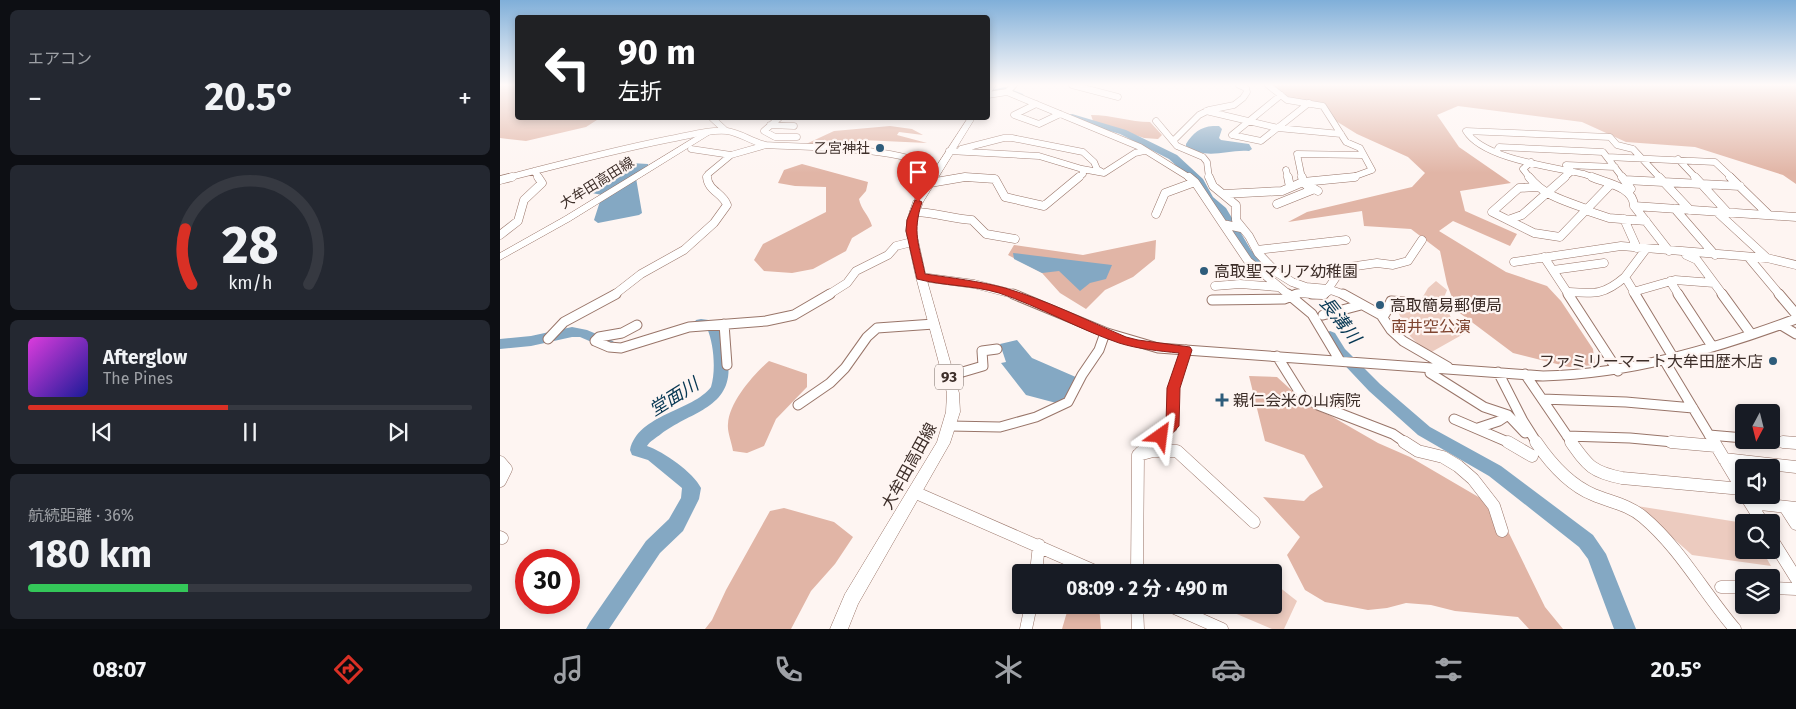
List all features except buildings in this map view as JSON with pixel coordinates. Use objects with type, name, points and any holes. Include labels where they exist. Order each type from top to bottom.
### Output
[{"type":"main road","name":"大牟田高田線","points":[[839,629],[851,600],[943,443],[950,426],[955,402],[921,277],[911,231],[914,212],[928,185],[970,120]]},
{"type":"main road","name":"大牟田高田線","points":[[500,257],[567,220],[708,134]]},
{"type":"street","points":[[1015,114],[1039,124],[1059,114]]},
{"type":"street","points":[[1061,114],[1140,147],[1195,182],[1248,262],[1312,314],[1340,361]]},
{"type":"street","points":[[1173,141],[1184,134],[1200,114]]},
{"type":"street","points":[[1222,114],[1278,128],[1341,134]]},
{"type":"street","points":[[1255,114],[1232,135],[1261,142],[1295,114]]},
{"type":"street","points":[[1224,194],[1267,193],[1302,182],[1353,178],[1372,170],[1362,155],[1360,148],[1346,142],[1328,114]]},
{"type":"street","points":[[714,120],[726,131]]},
{"type":"street","points":[[776,120],[764,131],[770,136],[778,138],[797,137]]},
{"type":"street","points":[[1156,121],[1180,149],[1203,157],[1207,162],[1209,178],[1213,186],[1233,200],[1236,206],[1236,220],[1249,236],[1256,250],[1276,272],[1292,282],[1306,287],[1329,289],[1381,316],[1391,330],[1403,341],[1451,369]]},
{"type":"street","points":[[770,125],[794,126]]},
{"type":"street","points":[[1669,251],[1634,206],[1634,200],[1626,190],[1571,172],[1509,158],[1471,139],[1466,130],[1610,137],[1617,145],[1633,150],[1690,210]]},
{"type":"street","points":[[500,180],[639,145],[726,131],[742,135],[756,143],[766,145],[886,153],[909,157],[924,163],[929,168],[924,184],[928,185],[965,177],[995,179],[1005,196],[1044,206],[1075,182],[1083,174],[1082,169]]},
{"type":"street","points":[[950,150],[965,149],[994,140],[1012,138],[1083,152],[1094,162],[1097,169],[1104,174]]},
{"type":"street","points":[[691,150],[731,155],[766,145]]},
{"type":"street","points":[[1496,152],[1499,147],[1603,152],[1631,189],[1626,190]]},
{"type":"street","points":[[950,150],[1038,156],[1104,174],[1134,153],[1144,151]]},
{"type":"street","points":[[1277,204],[1312,190],[1302,182],[1297,154],[1362,155]]},
{"type":"street","points":[[548,339],[564,322],[620,292],[640,274],[684,250],[714,223],[727,205],[726,201],[707,184],[706,178],[708,174],[731,155]]},
{"type":"street","points":[[1607,157],[1715,162],[1769,215]]},
{"type":"street","points":[[1678,159],[1728,213]]},
{"type":"street","points":[[1531,162],[1523,169],[1537,187],[1546,194],[1609,218],[1646,221]]},
{"type":"street","points":[[1571,172],[1566,165],[1615,167]]},
{"type":"street","points":[[1286,170],[1290,187]]},
{"type":"street","points":[[500,235],[515,226],[522,217],[524,200],[542,183],[534,171]]},
{"type":"street","points":[[1508,220],[1522,215],[1571,172]]},
{"type":"street","points":[[1625,180],[1740,186]]},
{"type":"street","points":[[1156,214],[1165,193],[1195,182]]},
{"type":"street","points":[[1302,182],[1318,190]]},
{"type":"street","points":[[1537,187],[1519,188],[1492,212],[1524,228],[1552,238],[1560,237],[1610,184]]},
{"type":"street","points":[[1634,206],[1796,217]]},
{"type":"street","points":[[1675,209],[1715,255]]},
{"type":"street","points":[[914,212],[930,212],[956,219],[972,220],[986,234],[1015,239]]},
{"type":"street","points":[[1718,212],[1767,258]]},
{"type":"street","points":[[1624,219],[1641,249]]},
{"type":"street","points":[[1223,224],[1241,228]]},
{"type":"street","points":[[1256,250],[1346,240]]},
{"type":"street","points":[[1212,300],[1284,299],[1300,294],[1323,295],[1340,271],[1348,267],[1377,264],[1393,266],[1408,261],[1422,240]]},
{"type":"street","points":[[637,325],[622,332],[599,337],[595,341],[609,347],[621,348],[678,330],[724,324],[766,322],[794,315],[837,290],[847,283],[856,271],[888,255],[896,246],[912,242]]},
{"type":"street","points":[[1514,262],[1621,246],[1767,258],[1795,265]]},
{"type":"street","points":[[1568,292],[1600,294],[1609,291],[1625,277],[1641,249]]},
{"type":"street","points":[[1679,252],[1697,260],[1751,334]]},
{"type":"street","points":[[1544,257],[1618,371]]},
{"type":"street","points":[[1749,258],[1796,314]]},
{"type":"street","points":[[1552,270],[1604,263]]},
{"type":"street","points":[[921,277],[968,283],[1001,290],[1105,333],[1138,344],[1186,350],[1559,376],[1618,371],[1668,359],[1796,319]]},
{"type":"street","points":[[1625,277],[1693,408],[1735,478]]},
{"type":"street","points":[[1634,292],[1670,281],[1714,284]]},
{"type":"street","points":[[1670,281],[1712,346]]},
{"type":"street","points":[[1215,286],[1240,284],[1278,286]]},
{"type":"street","points":[[1381,316],[1385,314],[1391,301],[1405,302]]},
{"type":"street","points":[[1322,315],[1361,305]]},
{"type":"street","points":[[724,324],[727,365]]},
{"type":"street","points":[[798,405],[830,383],[845,368],[867,338],[877,328],[934,324]]},
{"type":"street","points":[[1781,325],[1796,334]]},
{"type":"street","points":[[950,426],[1000,428],[1036,417],[1068,402],[1082,374],[1099,350],[1105,333]]},
{"type":"street","points":[[948,376],[983,366],[982,351],[997,349]]},
{"type":"street","points":[[1138,454],[1172,426],[1173,388],[1186,350]]},
{"type":"street","points":[[1277,356],[1302,396],[1318,405],[1394,434],[1418,451],[1443,457],[1458,466],[1473,479],[1494,506],[1502,531]]},
{"type":"street","points":[[1498,372],[1518,416],[1549,459]]},
{"type":"street","points":[[1430,373],[1484,407],[1508,415],[1567,478],[1585,491],[1630,507],[1648,521],[1669,542],[1735,629]]},
{"type":"street","points":[[1525,374],[1586,464],[1603,474],[1735,494]]},
{"type":"street","points":[[1542,399],[1626,402],[1693,408]]},
{"type":"street","points":[[1478,428],[1499,421],[1508,415]]},
{"type":"street","points":[[1454,419],[1507,441],[1532,456]]},
{"type":"street","points":[[1709,435],[1735,437]]},
{"type":"street","points":[[1567,436],[1630,438],[1716,446]]},
{"type":"street","points":[[1780,442],[1796,443]]},
{"type":"street","points":[[1138,454],[1153,451],[1177,451],[1254,522]]},
{"type":"street","points":[[1137,564],[1138,454]]},
{"type":"street","points":[[1724,459],[1796,467]]},
{"type":"street","points":[[500,462],[506,469],[500,481]]},
{"type":"street","points":[[914,492],[1080,564]]},
{"type":"street","points":[[1776,504],[1790,508],[1796,524]]},
{"type":"street","points":[[1037,564],[1039,545]]},
{"type":"street","points":[[1780,552],[1796,578]]},
{"type":"street","points":[[1721,587],[1735,587]]},
{"type":"street","points":[[1780,588],[1796,589]]},
{"type":"street","points":[[1026,629],[1028,614]]},
{"type":"street","points":[[1137,614],[1138,629]]},
{"type":"street","points":[[1188,614],[1222,629]]},
{"type":"green space","name":"南井空公演","points":[[1436,281],[1447,290],[1443,300],[1452,320],[1467,332],[1428,354],[1407,333],[1397,309],[1417,307],[1428,288]]},
{"type":"green space","points":[[1637,506],[1735,522],[1735,559],[1767,559],[1771,566],[1692,555]]},
{"type":"green space","points":[[1282,589],[1297,601],[1284,629],[1272,629],[1237,614],[1282,614]]},
{"type":"shaded area","points":[[500,114],[515,114],[515,120],[597,120],[586,127],[526,141],[500,138]]},
{"type":"shaded area","points":[[1332,114],[1439,114],[1437,115],[1459,147],[1511,183],[1460,191],[1465,211],[1517,234],[1510,246],[1453,221],[1439,231],[1506,272],[1547,286],[1561,301],[1593,349],[1595,365],[1569,367],[1513,353],[1457,311],[1447,284],[1440,251],[1411,229],[1364,226],[1362,211],[1288,222],[1307,212],[1412,187],[1425,173],[1408,157],[1357,134],[1336,121]]},
{"type":"shaded area","points":[[1523,114],[1796,114],[1796,184],[1783,175],[1695,147],[1626,142],[1582,122]]},
{"type":"shaded area","points":[[1091,115],[1150,122],[1162,135],[1158,139],[1144,138],[1093,121]]},
{"type":"shaded area","points":[[890,126],[912,129],[923,135],[899,132],[897,135],[927,143],[862,140],[851,143],[806,144],[834,131]]},
{"type":"shaded area","points":[[802,164],[868,182],[866,191],[859,199],[872,226],[852,238],[846,251],[813,269],[792,273],[764,271],[754,260],[763,244],[826,212],[826,187],[795,186],[778,183],[784,170]]},
{"type":"shaded area","points":[[1156,240],[1155,259],[1133,277],[1105,290],[1086,309],[1060,293],[1042,273],[1008,255],[1014,245],[1083,255]]},
{"type":"shaded area","points":[[769,361],[807,374],[807,387],[776,419],[764,446],[747,453],[733,451],[728,427],[729,416],[743,389]]},
{"type":"shaded area","points":[[1249,376],[1277,377],[1310,407],[1331,416],[1378,443],[1410,457],[1487,502],[1505,525],[1545,607],[1563,629],[1529,629],[1518,617],[1455,611],[1431,605],[1406,603],[1368,610],[1325,602],[1305,590],[1287,555],[1300,537],[1263,497],[1304,501],[1323,487],[1304,455],[1265,441]]},
{"type":"shaded area","points":[[784,508],[834,522],[853,537],[835,564],[811,591],[791,629],[705,629],[712,620],[726,590],[770,511]]},
{"type":"shaded area","points":[[1066,614],[1100,614],[1101,629],[1062,629]]},
{"type":"water","points":[[1219,126],[1222,129],[1219,138],[1221,140],[1249,144],[1252,149],[1249,151],[1209,154],[1186,146],[1197,131]]},
{"type":"water","points":[[631,163],[648,164],[648,169],[636,178],[642,213],[598,223],[594,220],[602,195],[587,192],[587,188],[624,165]]},
{"type":"water","points":[[1013,253],[1112,265],[1106,279],[1090,283],[1080,291],[1059,271],[1042,273],[1014,259]]},
{"type":"water","points":[[1017,340],[1032,358],[1078,378],[1060,404],[1026,395],[1001,363],[1006,362],[1000,344]]},
{"type":"waterway","name":"長溝川","points":[[1072,117],[1123,132],[1173,157],[1199,181],[1209,199],[1220,208],[1246,252],[1268,273]]},
{"type":"waterway","name":"堂面川","points":[[597,629],[653,547],[676,525],[690,499],[692,488],[688,483],[654,455],[638,450],[640,441],[675,416],[707,400],[718,389],[721,380],[721,369],[716,334],[711,324],[701,323]]},
{"type":"waterway","name":"堂面川","points":[[500,344],[531,341],[572,332],[582,333],[608,344]]},
{"type":"waterway","name":"長溝川","points":[[1330,336],[1340,352],[1374,387],[1424,431],[1495,471],[1586,541],[1596,554],[1625,629]]},
{"type":"place","name":"乙宮神社","points":[[880,148]]},
{"type":"place","name":"高取聖マリア幼稚園","points":[[1204,271]]},
{"type":"place","name":"高取簡易郵便局","points":[[1380,305]]},
{"type":"place","name":"ファミリーマート大牟田歴木店","points":[[1773,361]]},
{"type":"place","name":"親仁会米の山病院","points":[[1222,400]]},
{"type":"route","points":[[918,202],[912,220],[911,231],[921,277],[977,284],[1001,290],[1071,317],[1122,340],[1158,348],[1186,350],[1173,388],[1172,426],[1161,436]]}]
